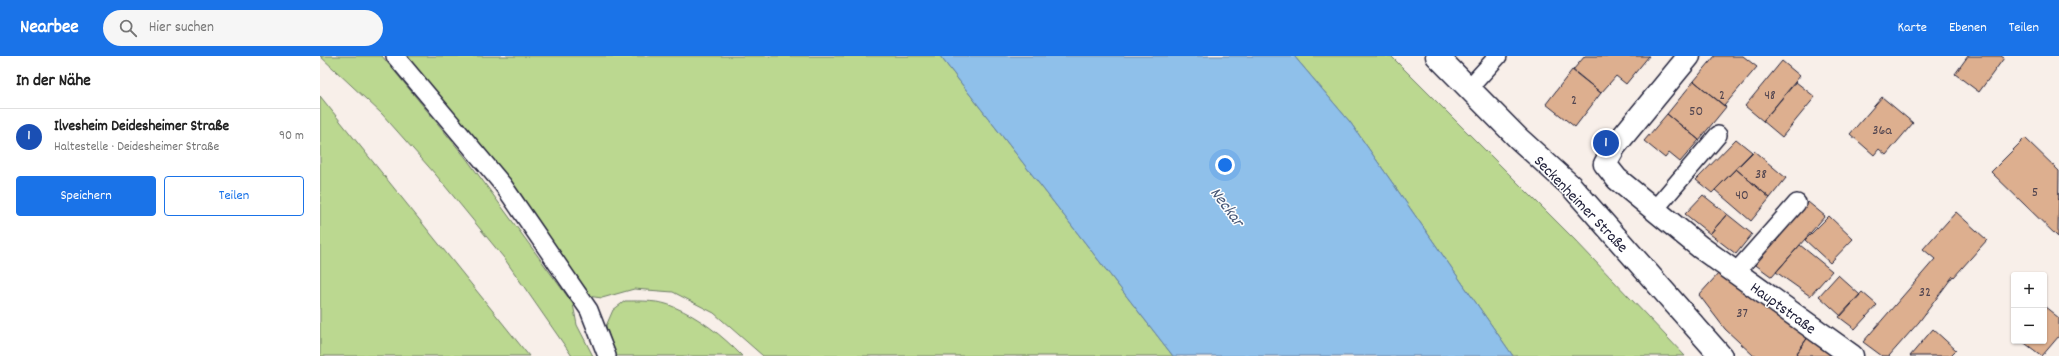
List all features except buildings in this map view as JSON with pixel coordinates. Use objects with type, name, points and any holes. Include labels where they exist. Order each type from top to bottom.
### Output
[{"type":"street","name":"Seckenheimer Straße","points":[[1437,56],[1571,186],[1721,356]]},
{"type":"street","name":"Hauptstraße","points":[[1689,56],[1615,146],[1605,164],[1617,179],[1655,209],[1683,239],[1735,273],[1852,356]]},
{"type":"lane","points":[[395,56],[503,185],[589,310],[607,356]]},
{"type":"lane","points":[[1469,88],[1498,56]]},
{"type":"lane","points":[[1655,209],[1718,135]]},
{"type":"lane","name":"Hauptstraße","points":[[1735,273],[1797,203]]},
{"type":"green space","points":[[320,56],[382,56],[466,158],[573,304],[577,325],[593,356],[572,356],[504,258],[436,175],[382,114]]},
{"type":"green space","points":[[406,56],[940,56],[1173,356],[763,356],[714,313],[673,292],[634,289],[602,298],[587,296],[482,147]]},
{"type":"green space","points":[[1294,56],[1391,56],[1575,240],[1685,356],[1513,356],[1350,122]]},
{"type":"green space","points":[[320,96],[529,356],[320,356]]},
{"type":"green space","points":[[625,301],[657,302],[683,311],[710,328],[727,341],[742,356],[615,356],[606,326],[613,310]]},
{"type":"water","name":"Neckar","points":[[940,56],[1294,56],[1350,122],[1513,356],[1173,356]]},
{"type":"place","name":"Ilvesheim Deidesheimer Straße","points":[[1606,143]]}]
